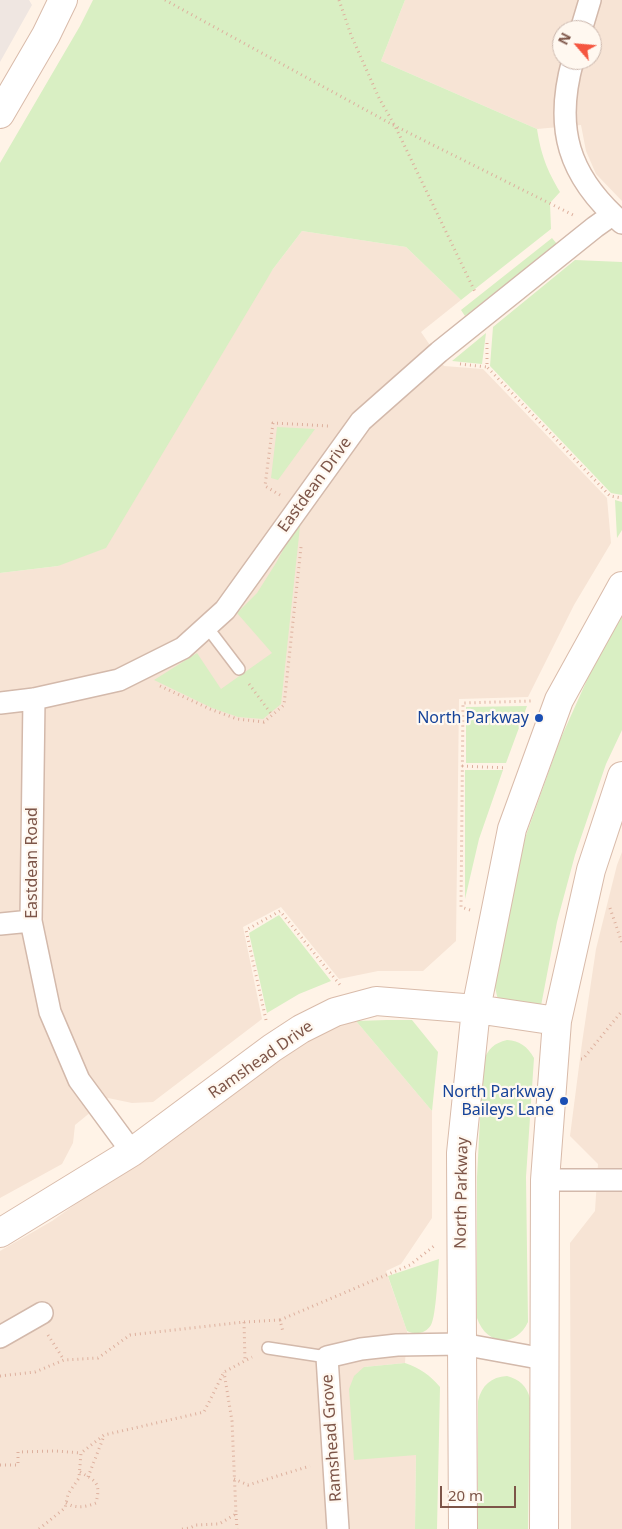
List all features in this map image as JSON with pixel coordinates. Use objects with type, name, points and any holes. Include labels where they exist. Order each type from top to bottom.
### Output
[{"type":"street","points":[[0,114],[46,35],[63,0]]},
{"type":"street","points":[[585,20],[590,0]]},
{"type":"street","points":[[570,70],[564,103],[569,145],[585,183],[598,200],[610,222]]},
{"type":"street","name":"Eastdean Drive","points":[[0,704],[34,699],[119,680],[183,648],[225,610],[361,421],[439,352],[610,222]]},
{"type":"street","name":"North Parkway","points":[[463,1529],[461,1153],[476,1009],[512,829],[559,700],[622,586]]},
{"type":"street","name":"Eastdean Road","points":[[34,699],[31,921],[50,1012],[79,1080],[132,1152]]},
{"type":"street","points":[[544,1529],[545,1180],[557,1021],[591,870],[622,776]]},
{"type":"street","points":[[0,924],[31,921]]},
{"type":"street","name":"Ramshead Drive","points":[[0,1233],[132,1152],[301,1028],[335,1012],[376,1001],[476,1009],[557,1021]]},
{"type":"street","points":[[545,1180],[622,1180]]},
{"type":"street","points":[[1,1334],[42,1313]]},
{"type":"street","name":"Ramshead Grove","points":[[338,1529],[327,1357],[361,1349],[462,1344],[544,1359]]},
{"type":"lane","points":[[207,628],[239,669]]},
{"type":"lane","points":[[268,1348],[327,1357]]},
{"type":"path","points":[[165,0],[395,126],[610,222]]},
{"type":"path","points":[[339,0],[355,44],[379,98],[395,126]]},
{"type":"path","points":[[133,673],[210,709],[237,719],[264,722],[284,705],[304,516],[299,507],[266,486],[273,423],[357,427]]},
{"type":"path","points":[[239,669],[272,715]]},
{"type":"path","points":[[495,916],[461,907],[463,703],[559,700]]},
{"type":"path","points":[[462,766],[534,769]]},
{"type":"path","points":[[272,1048],[246,930],[280,911],[357,1006]]},
{"type":"path","points":[[554,1058],[583,1060],[622,1011]]},
{"type":"path","points":[[280,1320],[410,1265],[461,1224]]},
{"type":"path","points":[[0,1376],[35,1372],[64,1360],[98,1358],[130,1335],[244,1322],[246,1360]]},
{"type":"path","points":[[52,1341],[64,1360]]},
{"type":"path","points":[[0,1465],[18,1465],[18,1452],[56,1451],[81,1453],[104,1435],[204,1412],[224,1372],[268,1348]]},
{"type":"path","points":[[224,1372],[232,1421],[237,1529]]},
{"type":"path","points":[[88,1477],[104,1435]]},
{"type":"path","points":[[39,1529],[65,1508],[68,1494],[79,1478],[81,1453]]},
{"type":"path","points":[[234,1479],[248,1485],[334,1458]]},
{"type":"path","points":[[66,1503],[71,1506],[86,1507],[96,1503],[100,1491],[95,1481],[80,1472]]},
{"type":"path","points":[[182,1529],[196,1525],[219,1524],[236,1514]]},
{"type":"shaded area","points":[[0,0],[29,0],[32,5],[0,62]]},
{"type":"shaded area","points":[[405,0],[622,0],[622,201],[596,174],[586,151],[581,125],[537,129],[381,61]]},
{"type":"shaded area","points":[[302,231],[406,247],[461,300],[421,332],[444,366],[483,369],[607,498],[611,543],[574,605],[528,697],[459,699],[456,941],[423,971],[378,971],[339,979],[281,907],[243,927],[262,1019],[153,1102],[132,1103],[108,1098],[75,1125],[73,1143],[62,1164],[0,1198],[0,573],[58,566]]},
{"type":"shaded area","points":[[622,852],[622,1529],[571,1529],[570,1243],[595,1211],[598,1164],[570,1136],[596,949]]},
{"type":"shaded area","points":[[356,1021],[432,1111],[432,1218],[401,1264],[386,1271],[407,1331],[405,1363],[364,1367],[416,1455],[415,1529],[0,1529],[0,1251],[52,1221],[271,1061],[337,1024]]},
{"type":"green space","points":[[93,0],[405,0],[381,61],[537,129],[545,162],[560,192],[550,203],[551,229],[461,300],[406,247],[302,231],[273,269],[106,548],[58,566],[0,573],[0,163],[80,26]]},
{"type":"green space","points":[[552,238],[557,244],[465,316],[461,310]]},
{"type":"green space","points":[[575,260],[622,262],[622,495],[611,493],[490,366],[493,327]]},
{"type":"green space","points":[[486,333],[482,364],[452,361]]},
{"type":"green space","points":[[277,427],[315,429],[278,480],[271,478]]},
{"type":"green space","points":[[615,500],[622,502],[622,530],[617,538]]},
{"type":"green space","points":[[301,517],[281,704],[263,719],[238,717],[212,708],[154,680],[197,653],[221,689],[272,653],[237,613],[257,593]]},
{"type":"green space","points":[[622,613],[622,730],[606,764],[575,855],[557,922],[540,1011],[498,1000],[493,979],[524,841],[560,740],[600,651]]},
{"type":"green space","points":[[527,706],[506,763],[466,763],[466,707]]},
{"type":"green space","points":[[465,770],[503,770],[479,839],[465,899]]},
{"type":"green space","points":[[279,915],[331,981],[299,994],[267,1013],[249,933]]},
{"type":"green space","points":[[412,1020],[438,1052],[432,1111],[356,1021]]},
{"type":"green space","points":[[507,1040],[523,1045],[534,1058],[526,1177],[528,1322],[516,1337],[509,1340],[501,1340],[487,1334],[477,1318],[477,1177],[483,1062],[492,1047]]},
{"type":"green space","points":[[439,1259],[431,1325],[420,1333],[407,1331],[388,1276]]},
{"type":"green space","points":[[405,1363],[424,1372],[440,1387],[437,1529],[415,1529],[416,1455],[354,1460],[349,1389],[354,1376],[364,1367]]},
{"type":"green space","points":[[507,1376],[516,1379],[522,1384],[530,1398],[528,1529],[478,1529],[478,1401],[482,1390],[488,1383],[496,1378]]},
{"type":"place","name":"North Parkway","points":[[539,718]]},
{"type":"place","name":"North Parkway Baileys Lane","points":[[564,1101]]}]
